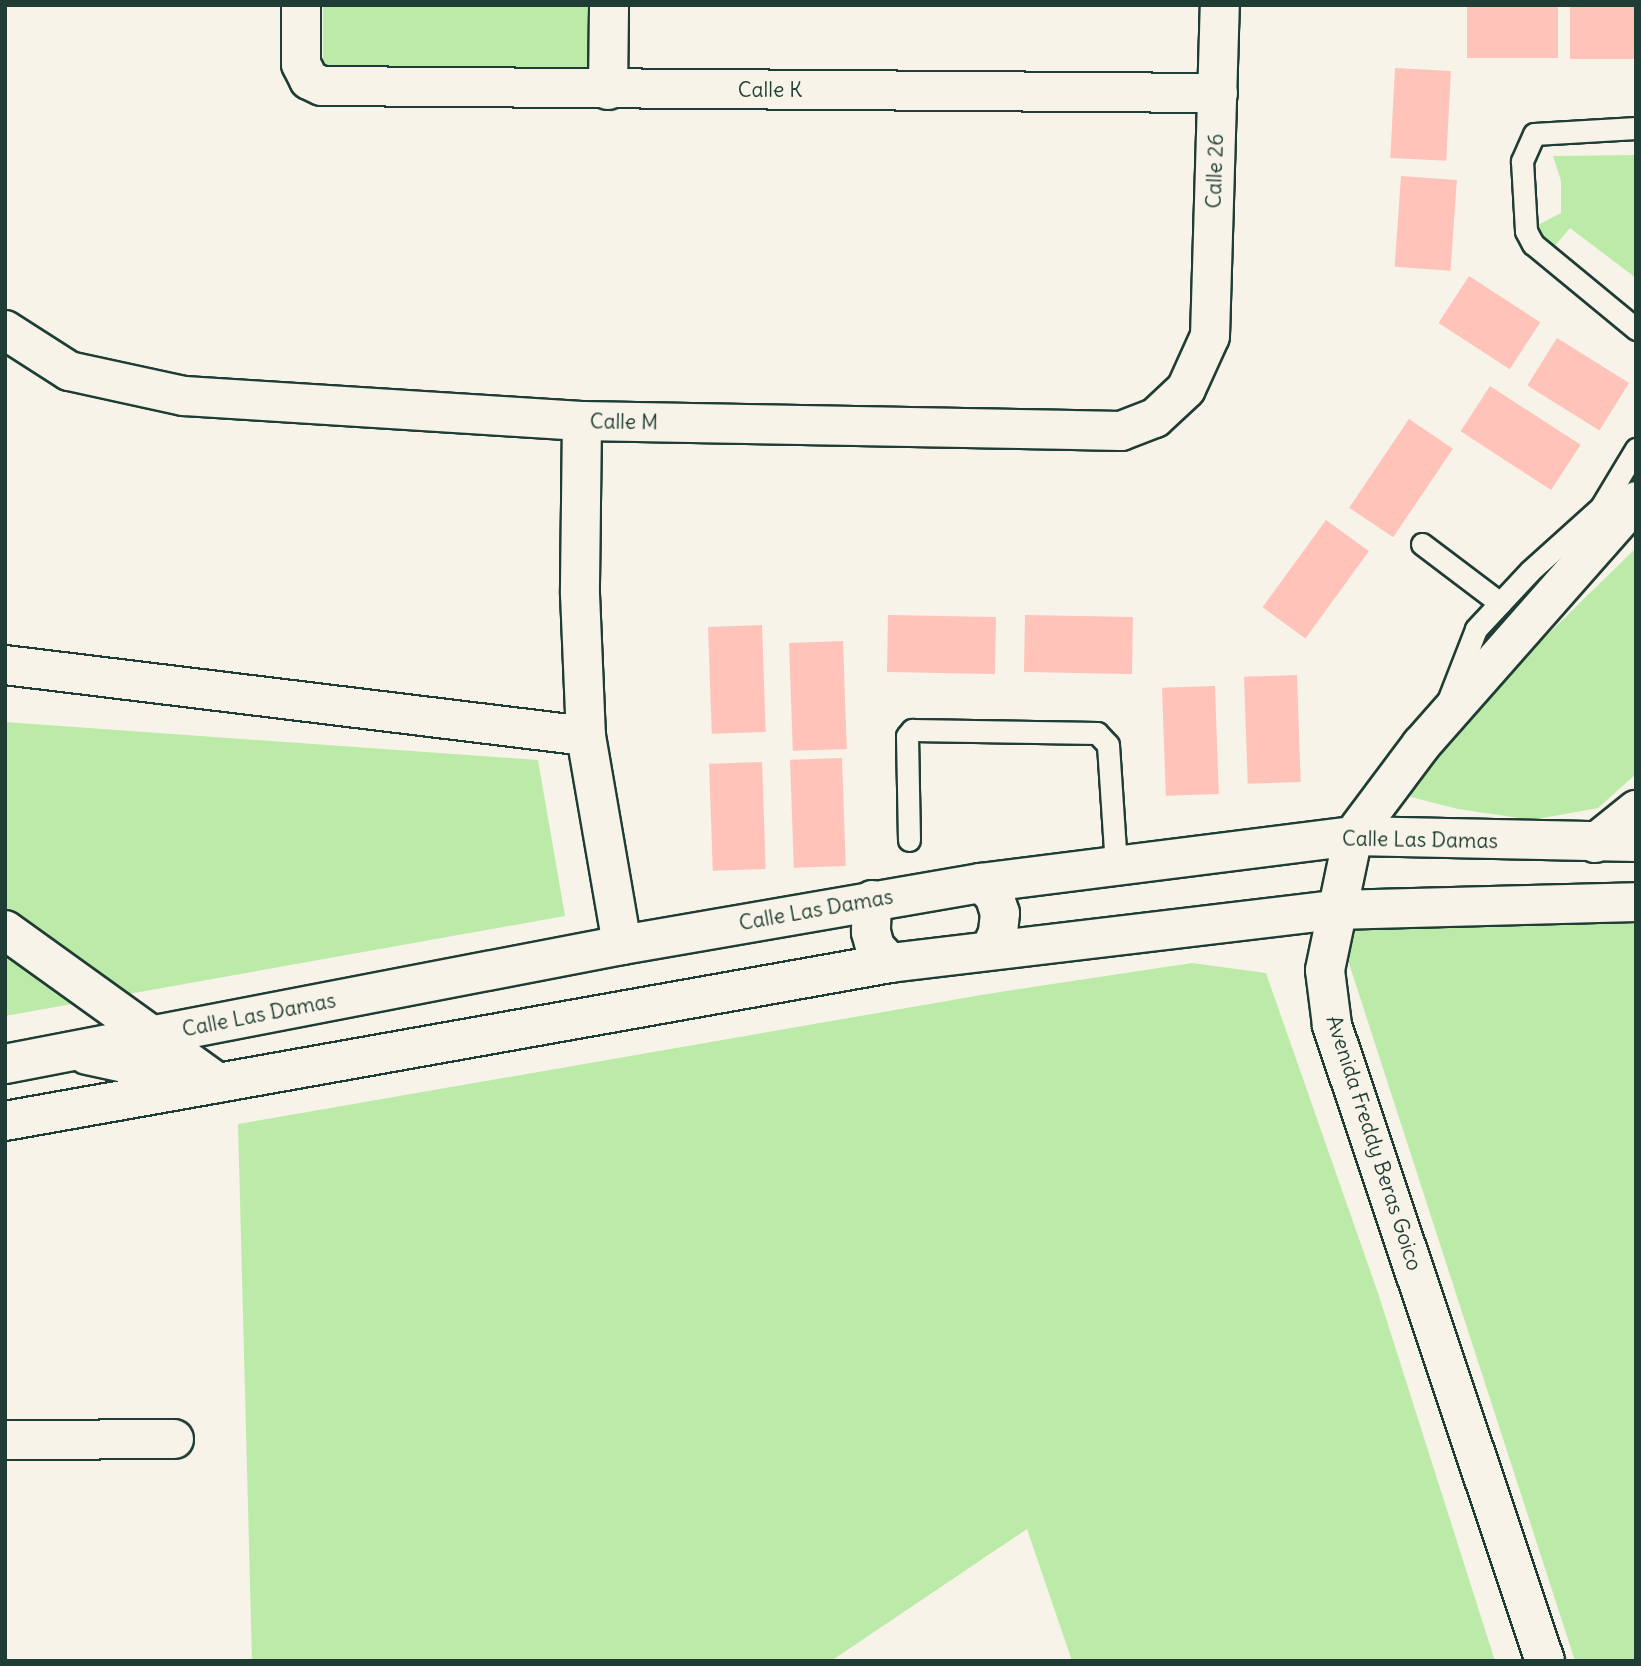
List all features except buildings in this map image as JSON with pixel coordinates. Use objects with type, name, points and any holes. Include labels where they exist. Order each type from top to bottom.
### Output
[{"type":"street","name":"Calle K","points":[[301,5],[301,64],[309,80],[322,86],[1218,93]]},
{"type":"street","points":[[608,90],[609,5]]},
{"type":"street","name":"Calle 26","points":[[1210,336],[1220,5]]},
{"type":"street","name":"Calle M","points":[[5,330],[69,371],[184,396],[582,421],[1121,431],[1155,418],[1186,389],[1210,336]]},
{"type":"street","points":[[582,421],[580,594],[586,736],[622,945]]},
{"type":"street","name":"Avenida Freddy Beras Goico","points":[[1545,1661],[1332,1025],[1325,970],[1335,909],[1353,836],[1441,722],[1636,501]]},
{"type":"street","points":[[5,665],[586,736]]},
{"type":"street","points":[[1595,843],[1636,810]]},
{"type":"street","name":"Calle Las Damas","points":[[5,1064],[622,945],[981,883],[1353,836],[1636,842]]},
{"type":"street","points":[[981,883],[994,895],[1000,913],[998,933],[989,950]]},
{"type":"street","points":[[872,900],[871,932],[875,947],[890,963]]},
{"type":"street","points":[[5,1121],[890,963],[1335,909],[1636,902]]},
{"type":"street","points":[[5,930],[218,1083]]},
{"type":"street","points":[[5,1038],[218,1083]]},
{"type":"street","points":[[5,1101],[218,1083]]},
{"type":"street","points":[[5,1440],[174,1439]]},
{"type":"lane","points":[[1636,128],[1534,134],[1522,161],[1526,231],[1533,244],[1636,329]]},
{"type":"lane","points":[[1441,722],[1476,629],[1601,507],[1636,449]]},
{"type":"lane","points":[[1422,544],[1500,603]]},
{"type":"lane","points":[[909,840],[907,736],[912,730],[1097,733],[1108,745],[1116,866]]},
{"type":"green space","points":[[323,5],[619,5],[619,72],[323,72]]},
{"type":"green space","points":[[1636,155],[1636,278],[1570,228],[1553,248],[1537,237],[1534,227],[1561,213],[1561,181],[1553,156]]},
{"type":"green space","points":[[1636,548],[1636,774],[1598,808],[1532,820],[1458,809],[1411,797],[1408,771]]},
{"type":"green space","points":[[5,722],[538,760],[565,916],[5,1016]]},
{"type":"green space","points":[[1333,914],[1636,914],[1636,1661],[1575,1661]]},
{"type":"green space","points":[[1192,963],[1266,973],[1378,1293],[1495,1661],[1072,1661],[1027,1529],[831,1661],[252,1661],[238,1124],[987,994]]}]
